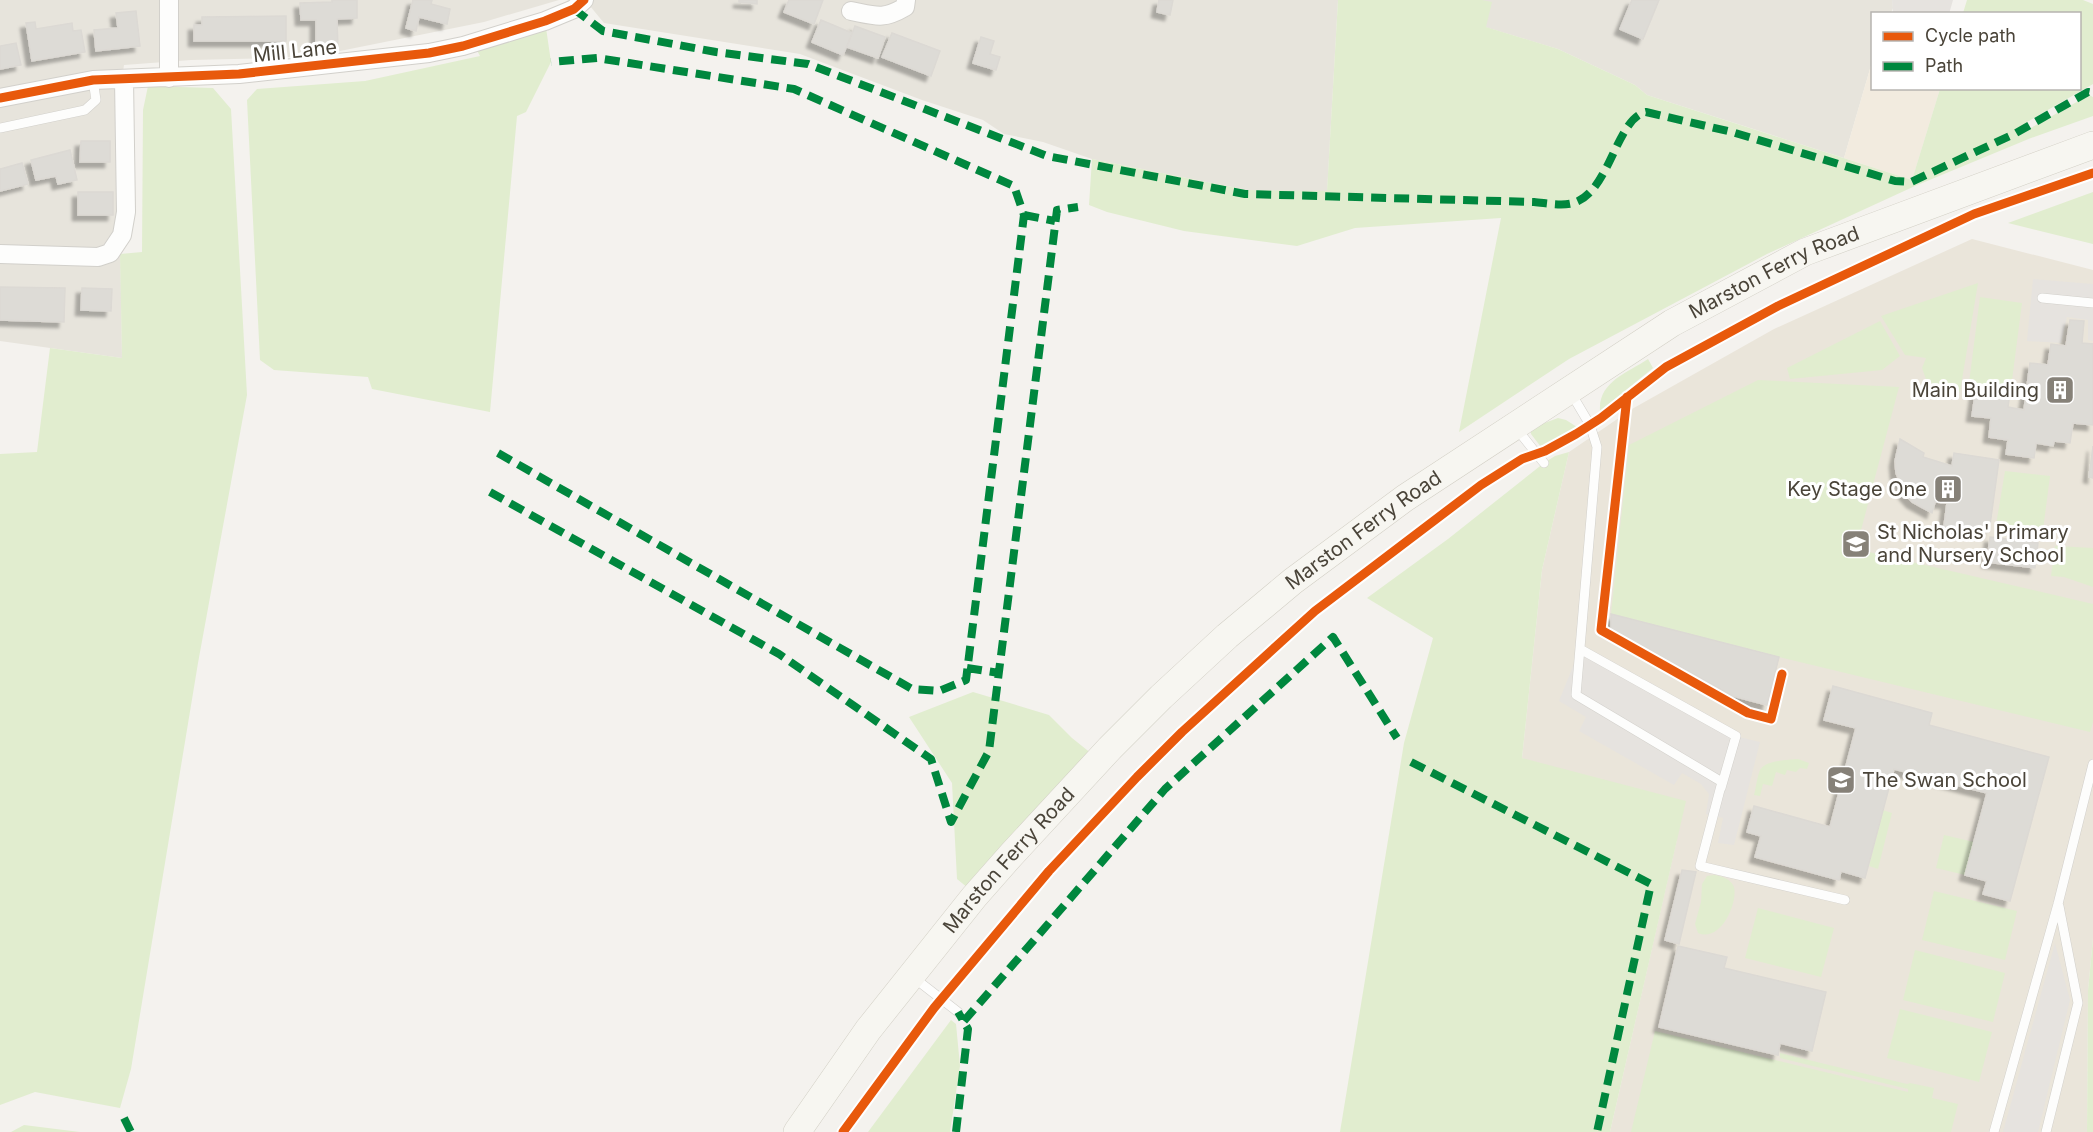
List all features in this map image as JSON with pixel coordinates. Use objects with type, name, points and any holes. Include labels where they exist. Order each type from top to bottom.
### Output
[{"type":"main road","name":"Marston Ferry Road","points":[[797,1132],[868,1030],[911,975],[974,897],[1073,787],[1161,698],[1227,636],[1293,581],[1396,505],[1672,323],[1805,252],[2093,145]]},
{"type":"street","points":[[169,0],[169,78]]},
{"type":"street","name":"Mill Lane","points":[[0,98],[93,81],[300,69],[429,53],[463,46],[544,21],[574,9],[584,0]]},
{"type":"street","points":[[851,11],[890,16],[905,7],[906,0]]},
{"type":"street","points":[[0,254],[98,256],[110,253],[122,235],[126,212],[124,78]]},
{"type":"lane","points":[[0,128],[85,110],[96,100],[93,81]]},
{"type":"lane","points":[[2042,298],[2093,303]]},
{"type":"lane","points":[[1569,391],[1590,425],[1597,447],[1576,695],[1722,782],[1719,796]]},
{"type":"lane","points":[[1515,426],[1544,463]]},
{"type":"lane","points":[[1580,649],[1736,736],[1700,866],[1845,900]]},
{"type":"lane","points":[[1994,1132],[2058,904],[2093,764]]},
{"type":"lane","points":[[2046,1132],[2078,1003],[2058,904]]},
{"type":"lane","points":[[911,975],[957,1012]]},
{"type":"shaded area","points":[[0,0],[559,0],[484,22],[340,51],[280,58],[191,60],[124,65],[118,104],[122,358],[0,341]]},
{"type":"shaded area","points":[[566,0],[1338,0],[1327,192],[1247,190],[1092,159],[1043,142],[1004,134],[983,120],[922,100],[800,54],[604,23],[590,6]]},
{"type":"shaded area","points":[[1482,0],[1892,0],[1893,8],[1891,12],[1871,12],[1871,65],[1844,158],[1647,95],[1635,85],[1558,49],[1485,27]]},
{"type":"shaded area","points":[[1892,0],[1953,0],[1950,12],[1893,12]]},
{"type":"shaded area","points":[[1871,65],[1871,90],[1940,90],[1912,180],[1844,158]]},
{"type":"shaded area","points":[[1972,239],[2093,270],[2093,938],[2088,990],[2087,1132],[1610,1132],[1677,839],[1522,758],[1542,570],[1569,452],[1632,409],[1774,329]]},
{"type":"shaded area","points":[[2033,279],[2093,284],[2093,341],[2088,340],[2088,320],[2067,317],[2061,343],[2027,341]]},
{"type":"shaded area","points":[[1580,649],[1735,736],[1760,742],[1734,845],[1718,843],[1723,818],[1706,814],[1709,794],[1701,784],[1682,773],[1674,785],[1579,731],[1586,717],[1559,701]]},
{"type":"shaded area","points":[[2055,943],[2070,1000],[2038,1132],[2003,1132]]},
{"type":"green space","points":[[1338,0],[1482,0],[1492,2],[1486,27],[1558,49],[1635,85],[1647,95],[1912,180],[1940,90],[2081,90],[2081,12],[1963,12],[1967,0],[2083,0],[2093,4],[2093,84],[2027,122],[2029,129],[2089,95],[2093,97],[2093,116],[2031,138],[1915,186],[1767,254],[1569,359],[1459,432],[1501,218],[1355,228],[1297,246],[1184,231],[1107,212],[1089,205],[1092,159],[1247,190],[1327,191]]},
{"type":"green space","points":[[545,21],[551,62],[526,112],[517,116],[490,412],[372,389],[368,377],[274,370],[260,360],[247,100],[257,89],[365,81],[480,56],[473,43]]},
{"type":"green space","points":[[148,86],[213,88],[231,109],[247,395],[198,663],[131,1069],[120,1108],[35,1092],[0,1105],[0,454],[37,452],[50,348],[122,358],[120,254],[142,252],[143,110]]},
{"type":"green space","points":[[2093,192],[2093,244],[2008,223]]},
{"type":"green space","points":[[1978,283],[1960,392],[1927,382],[1922,368],[1926,358],[1905,355],[1881,316]]},
{"type":"green space","points":[[1980,297],[2022,303],[2011,388],[1969,383]]},
{"type":"green space","points":[[1880,321],[1900,356],[1882,370],[1790,379],[1787,368]]},
{"type":"green space","points":[[1648,359],[1653,368],[1600,411],[1601,401],[1609,385]]},
{"type":"green space","points":[[1758,380],[1899,387],[1856,549],[2093,604],[2093,722],[2090,732],[1611,614],[1629,445]]},
{"type":"green space","points":[[1558,418],[1577,427],[1541,447],[1531,434],[1531,428]]},
{"type":"green space","points":[[1569,452],[1542,570],[1522,758],[1686,801],[1610,1132],[1340,1132],[1404,743],[1433,638],[1367,598],[1448,539],[1544,463],[1555,456]]},
{"type":"green space","points":[[2005,471],[2050,476],[2042,538],[1995,531]]},
{"type":"green space","points":[[2055,546],[2093,548],[2093,587],[2064,577],[2051,576]]},
{"type":"green space","points":[[973,692],[1049,715],[1092,754],[968,888],[957,879],[952,783],[909,717]]},
{"type":"green space","points":[[1798,759],[1809,763],[1807,769],[1800,768],[1796,772],[1787,770],[1785,775],[1776,772],[1772,786],[1763,784],[1760,796],[1754,795],[1759,773],[1763,767],[1777,761]]},
{"type":"green space","points":[[1883,810],[1892,813],[1878,869],[1869,866]]},
{"type":"green space","points":[[1944,835],[1974,842],[1965,875],[1936,868]]},
{"type":"green space","points":[[1714,875],[1731,882],[1735,894],[1726,920],[1721,927],[1706,935],[1698,933],[1695,924],[1701,902],[1702,884],[1707,876]]},
{"type":"green space","points":[[1934,891],[2017,911],[2005,960],[1922,940]]},
{"type":"green space","points":[[1758,908],[1834,928],[1821,977],[1745,958]]},
{"type":"green space","points":[[2093,938],[2093,1132],[2087,1132],[2088,990]]},
{"type":"green space","points":[[1915,950],[2005,973],[1993,1022],[1903,1000]]},
{"type":"green space","points":[[1900,1009],[1992,1032],[1979,1082],[1887,1058]]},
{"type":"green space","points":[[951,1020],[956,1024],[960,1066],[950,1132],[868,1132]]},
{"type":"green space","points":[[1655,1031],[1908,1092],[1908,1089],[1780,1058],[1780,1053],[1907,1084],[1934,1088],[1932,1098],[1958,1104],[1951,1132],[1631,1132]]},
{"type":"green space","points":[[24,1125],[80,1132],[11,1132]]},
{"type":"building","points":[[332,0],[357,0],[357,18],[337,19],[338,48],[316,48],[316,20],[301,20],[300,3],[332,2]]},
{"type":"building","points":[[413,0],[432,0],[431,4],[450,9],[447,24],[419,17],[416,31],[406,28]]},
{"type":"building","points":[[739,0],[757,0],[757,4],[739,2]]},
{"type":"building","points":[[789,0],[823,0],[814,24],[784,12]]},
{"type":"building","points":[[1159,0],[1173,0],[1170,15],[1157,12]]},
{"type":"building","points":[[1632,0],[1659,0],[1643,39],[1620,29]]},
{"type":"building","points":[[136,11],[140,46],[96,51],[94,30],[118,28],[116,13]]},
{"type":"building","points":[[286,16],[286,41],[194,41],[194,25],[202,25],[202,17]]},
{"type":"building","points":[[821,20],[852,33],[843,55],[812,42]]},
{"type":"building","points":[[35,22],[36,29],[72,23],[73,31],[81,30],[85,52],[32,61],[26,23]]},
{"type":"building","points":[[855,26],[885,37],[878,58],[847,47]]},
{"type":"building","points":[[892,33],[940,51],[931,76],[882,57]]},
{"type":"building","points":[[981,37],[994,41],[990,54],[1000,57],[996,70],[973,63]]},
{"type":"building","points":[[16,43],[21,65],[0,69],[0,46]]},
{"type":"building","points":[[81,141],[110,141],[110,162],[80,162]]},
{"type":"building","points":[[70,150],[77,180],[58,184],[56,176],[36,180],[31,160]]},
{"type":"building","points":[[22,163],[28,184],[0,191],[0,169]]},
{"type":"building","points":[[78,192],[113,192],[113,215],[78,215]]},
{"type":"building","points":[[0,287],[65,288],[64,322],[0,320]]},
{"type":"building","points":[[82,288],[112,289],[111,311],[81,310]]},
{"type":"building","name":"Main Building","points":[[2070,320],[2084,321],[2082,343],[2093,344],[2093,425],[2073,423],[2070,443],[2054,441],[2053,446],[2036,443],[2034,458],[2006,454],[2008,440],[1989,437],[1991,418],[1972,416],[1976,388],[2010,392],[2008,407],[2024,410],[2030,363],[2048,365],[2051,344],[2066,346]]},
{"type":"building","name":"Key Stage One","points":[[1900,439],[1924,453],[1923,457],[1952,466],[1954,453],[1999,460],[1989,532],[1944,526],[1947,503],[1935,502],[1932,513],[1912,502],[1905,494],[1896,473],[1895,461]]},
{"type":"building","points":[[2093,446],[2093,478],[2089,477]]},
{"type":"building","points":[[1990,537],[2038,543],[2035,568],[1987,562]]},
{"type":"building","points":[[1611,614],[1779,657],[1767,705],[1733,696],[1611,629]]},
{"type":"building","points":[[1833,686],[1932,713],[1929,725],[2049,757],[2010,901],[1983,894],[1987,881],[1965,875],[1987,793],[1894,769],[1865,878],[1841,871],[1839,880],[1755,857],[1761,836],[1747,832],[1754,806],[1830,827],[1856,728],[1824,720]]},
{"type":"building","points":[[1682,870],[1696,872],[1679,944],[1665,940]]},
{"type":"building","points":[[1678,946],[1727,957],[1724,968],[1826,992],[1812,1051],[1780,1043],[1778,1055],[1659,1027]]},
{"type":"marked path","points":[[574,9],[603,31],[716,52],[808,64],[1047,156],[1245,194],[1561,204],[1576,202],[1588,195],[1628,127],[1636,117],[1646,112],[1732,132],[1895,181],[1911,182],[2016,133],[2088,92],[2093,93]]},
{"type":"marked path","points":[[498,453],[912,689],[939,691],[966,680],[1024,215],[1014,186],[794,89],[597,58],[551,62]]},
{"type":"marked path","points":[[490,492],[779,654],[931,759],[951,822],[989,751],[1057,210],[1078,207]]},
{"type":"marked path","points":[[1024,215],[1055,221]]},
{"type":"marked path","points":[[964,1021],[1165,789],[1333,637],[1397,738]]},
{"type":"marked path","points":[[967,668],[999,673]]},
{"type":"marked path","points":[[1411,762],[1651,884],[1597,1132]]},
{"type":"marked path","points":[[956,1132],[968,1029],[958,1012]]},
{"type":"marked path","points":[[124,1118],[131,1132]]},
{"type":"cycle path","points":[[0,98],[93,80],[239,74],[429,53],[463,46],[545,21],[574,9],[584,0]]},
{"type":"cycle path","points":[[843,1132],[934,1008],[1049,871],[1182,732],[1315,611],[1481,485],[1522,459],[1545,451],[1576,434],[1601,418],[1666,367],[1778,306],[1974,214],[2093,173]]},
{"type":"cycle path","points":[[1627,397],[1601,630],[1748,713],[1771,719],[1782,674]]},
{"type":"place","name":"Main Building","points":[[2060,390]]},
{"type":"place","name":"Key Stage One","points":[[1948,489]]},
{"type":"place","name":"St Nicholas' Primary and Nursery School","points":[[1856,544]]},
{"type":"place","name":"The Swan School","points":[[1841,780]]}]
